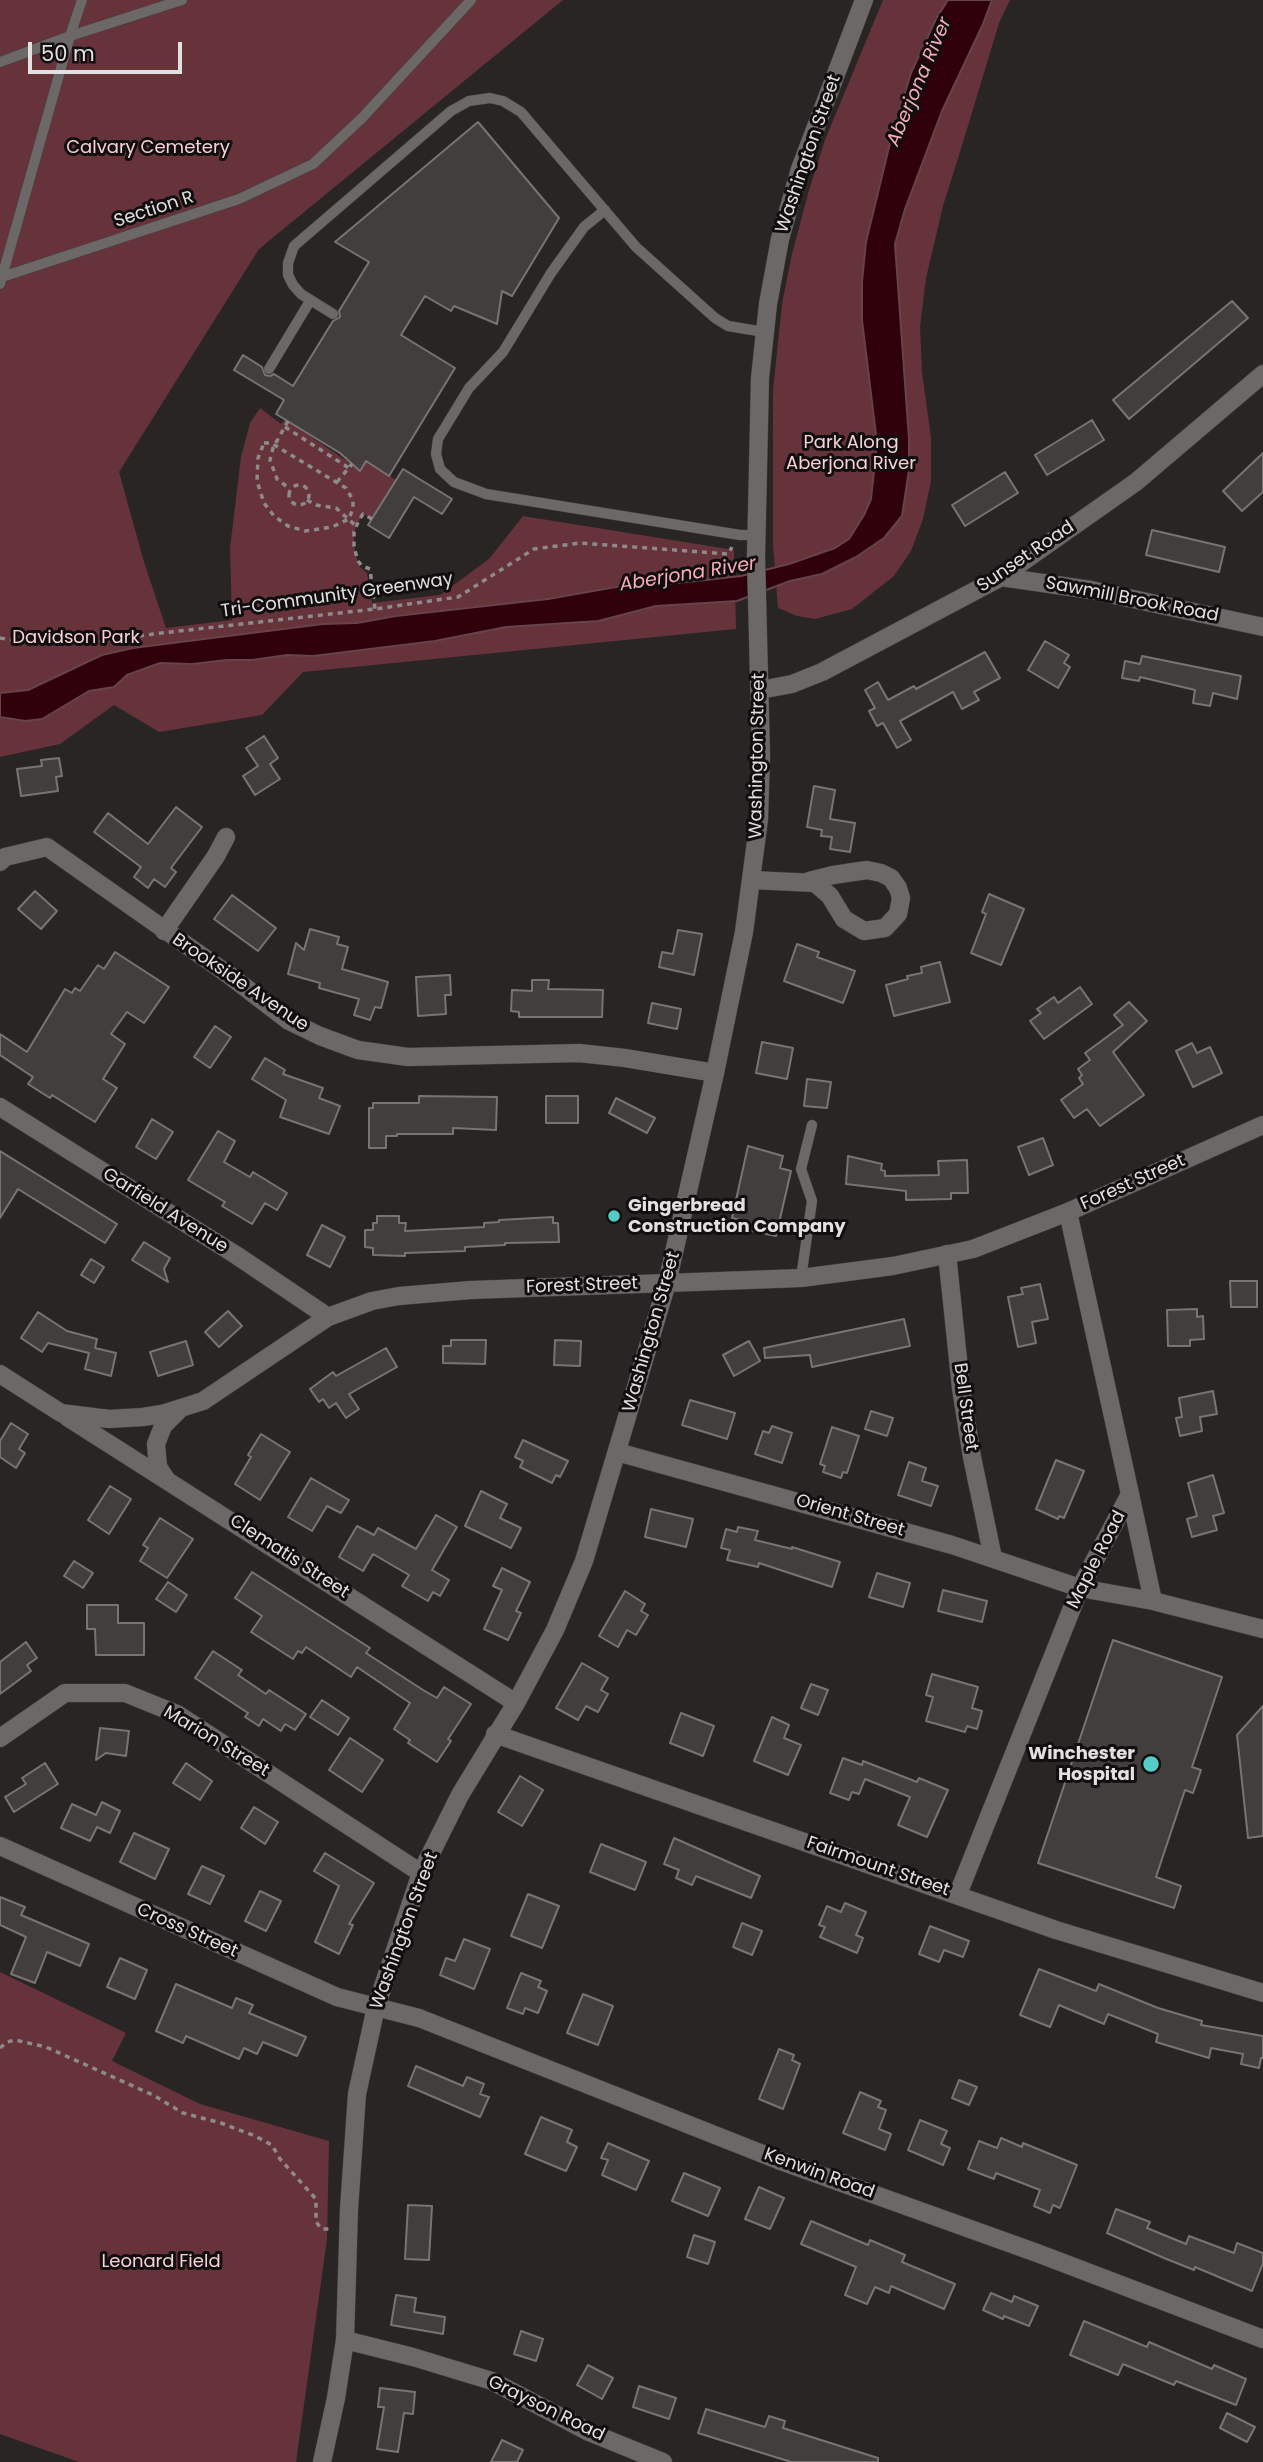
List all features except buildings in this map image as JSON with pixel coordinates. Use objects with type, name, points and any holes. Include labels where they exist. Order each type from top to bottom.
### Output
[{"type":"street","name":"Washington Street","points":[[322,2462],[345,2340],[357,2094],[376,2007],[421,1873],[460,1795],[516,1703],[555,1630],[584,1560],[667,1283],[715,1073],[752,880],[761,788],[756,557],[748,535],[764,332],[775,260],[792,193],[864,0]]},
{"type":"street","name":"Sunset Road","points":[[760,690],[792,684],[822,673],[1001,577],[1136,482],[1263,374]]},
{"type":"street","name":"Sawmill Brook Road","points":[[1001,577],[1091,590],[1263,627]]},
{"type":"street","points":[[164,931],[216,856],[226,837]]},
{"type":"street","name":"Brookside Avenue","points":[[0,862],[5,857],[47,847],[297,1025],[320,1037],[358,1050],[408,1057],[579,1053],[715,1073]]},
{"type":"street","points":[[752,880],[809,881],[867,870],[881,873],[891,878],[898,888],[901,898],[898,914],[885,928],[870,932],[857,929],[844,919],[826,892],[809,881]]},
{"type":"street","name":"Garfield Avenue","points":[[0,1107],[236,1255],[328,1317]]},
{"type":"street","name":"Forest Street","points":[[0,1374],[61,1413],[126,1419],[162,1414],[203,1401],[328,1317],[372,1301],[419,1294],[801,1278],[893,1266],[974,1249],[1068,1212],[1263,1125]]},
{"type":"street","name":"Maple Road","points":[[958,1894],[1080,1588],[1130,1494],[1068,1212]]},
{"type":"street","name":"Bell Street","points":[[947,1254],[961,1388],[993,1559]]},
{"type":"street","points":[[166,1479],[158,1467],[156,1444],[166,1422],[180,1409]]},
{"type":"street","name":"Clematis Street","points":[[61,1413],[516,1703]]},
{"type":"street","name":"Orient Street","points":[[617,1452],[952,1545],[1080,1588],[1153,1601],[1263,1629]]},
{"type":"street","points":[[1130,1494],[1153,1601]]},
{"type":"street","name":"Marion Street","points":[[0,1738],[65,1693],[125,1693],[177,1714],[421,1873]]},
{"type":"street","name":"Fairmount Street","points":[[495,1734],[1056,1930],[1263,1993]]},
{"type":"street","name":"Cross Street","points":[[0,1846],[337,1997],[376,2007]]},
{"type":"street","name":"Kenwin Road","points":[[376,2007],[419,2018],[778,2160],[1037,2253],[1263,2339]]},
{"type":"street","name":"Grayson Road","points":[[345,2340],[492,2381],[589,2432],[663,2462]]},
{"type":"lane","points":[[1,281],[82,0]]},
{"type":"lane","points":[[0,62],[182,0]]},
{"type":"lane","name":"Section R","points":[[1,281],[239,199],[313,164],[387,92],[471,0]]},
{"type":"lane","points":[[333,314],[297,290],[288,275],[289,257],[297,242],[451,111],[469,101],[483,98],[497,99],[521,112],[643,253],[718,321],[736,328],[764,332]]},
{"type":"lane","points":[[605,210],[584,227],[557,264],[503,352],[469,388],[438,439],[436,459],[446,477],[486,494],[748,535]]},
{"type":"lane","points":[[269,369],[310,301]]},
{"type":"lane","points":[[801,1278],[812,1201],[801,1169],[812,1125]]},
{"type":"path","points":[[288,421],[274,444],[270,457],[277,479],[290,489]]},
{"type":"path","points":[[285,427],[349,468]]},
{"type":"path","points":[[266,442],[274,444],[346,488],[352,496],[353,508],[349,519],[332,527],[304,531],[288,526],[274,516],[262,498],[257,475],[261,447],[266,442]]},
{"type":"path","points":[[337,482],[352,464]]},
{"type":"path","points":[[298,485],[306,488],[307,500],[302,504],[293,503],[289,496],[290,489],[298,485]]},
{"type":"path","points":[[307,500],[316,505],[336,508],[356,526]]},
{"type":"path","points":[[372,519],[363,514],[356,526],[354,538],[355,554],[362,566],[370,569],[375,609]]},
{"type":"path","name":"Tri-Community Greenway","points":[[0,638],[34,644],[99,642],[375,609],[458,597],[534,550],[580,542],[728,554],[748,535]]},
{"type":"path","points":[[0,2048],[6,2042],[15,2040],[46,2047],[153,2095],[183,2113],[255,2136],[272,2145],[280,2159],[316,2199],[316,2222],[322,2229],[349,2229]]},
{"type":"green space","name":"Calvary Cemetery","points":[[0,0],[563,0],[259,249],[119,472],[166,628],[232,620],[230,548],[241,457],[250,423],[260,408],[281,424],[285,419],[360,470],[366,461],[396,480],[372,519],[363,514],[356,526],[355,554],[360,567],[367,573],[372,603],[440,595],[489,559],[523,516],[734,550],[736,629],[303,672],[262,715],[159,732],[114,705],[60,744],[0,757]]},
{"type":"green space","name":"Park Along Aberjona River","points":[[883,0],[1010,0],[999,23],[943,206],[926,278],[920,327],[922,372],[931,438],[931,481],[923,519],[911,551],[894,576],[852,609],[815,619],[797,616],[778,608],[773,544],[773,390],[782,304],[792,254],[825,140]]},
{"type":"green space","name":"Leonard Field","points":[[0,1972],[126,2033],[112,2061],[200,2104],[329,2141],[327,2239],[296,2462],[79,2462],[0,2434]]},
{"type":"water","name":"Aberjona River","points":[[948,0],[992,0],[942,111],[905,209],[895,244],[909,470],[902,516],[884,538],[856,557],[822,574],[790,581],[737,601],[656,606],[598,621],[506,627],[435,641],[313,656],[287,655],[192,664],[160,663],[127,675],[114,687],[89,691],[42,719],[25,721],[0,717],[0,693],[28,690],[102,655],[133,648],[548,599],[616,587],[741,576],[789,564],[835,548],[849,539],[871,499],[877,443],[862,320],[866,242],[892,135],[911,73],[936,19]]},
{"type":"place","name":"Gingerbread Construction Company","points":[[614,1216]]},
{"type":"place","name":"Winchester Hospital","points":[[1151,1764]]},
{"type":"park label","name":"Davidson Park","points":[[76,638]]}]
